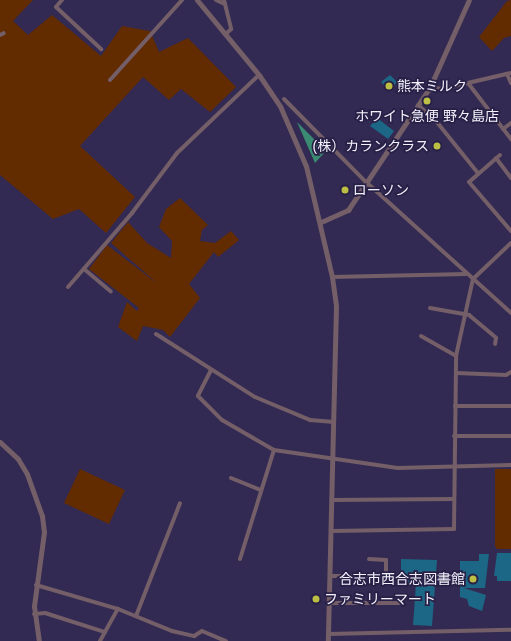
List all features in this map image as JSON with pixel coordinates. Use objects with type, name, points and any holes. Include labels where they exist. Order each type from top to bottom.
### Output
[{"type":"street","points":[[62,0],[56,7],[101,48]]},
{"type":"street","points":[[110,80],[182,0]]},
{"type":"street","points":[[197,0],[259,75],[296,139],[321,222],[336,306],[334,458],[328,641]]},
{"type":"street","points":[[216,0],[224,2],[231,29],[226,34]]},
{"type":"street","points":[[321,222],[348,210],[365,181],[430,87],[469,0]]},
{"type":"street","points":[[430,87],[442,89],[509,74],[511,83]]},
{"type":"street","points":[[68,287],[177,153],[259,75]]},
{"type":"street","points":[[468,83],[511,139]]},
{"type":"street","points":[[284,99],[365,181],[466,274],[511,313]]},
{"type":"street","points":[[418,105],[436,121],[478,173]]},
{"type":"street","points":[[504,129],[511,123]]},
{"type":"street","points":[[511,178],[498,157],[469,182],[511,231]]},
{"type":"street","points":[[331,531],[451,531],[454,529],[456,356],[473,279],[511,243]]},
{"type":"street","points":[[84,269],[111,292]]},
{"type":"street","points":[[332,277],[466,274]]},
{"type":"street","points":[[430,308],[466,314],[496,338],[495,344]]},
{"type":"street","points":[[156,334],[211,370],[262,400],[310,420],[334,422]]},
{"type":"street","points":[[421,336],[456,356]]},
{"type":"street","points":[[211,370],[198,396],[222,420],[274,450],[398,468],[511,465]]},
{"type":"street","points":[[456,373],[506,375],[511,372]]},
{"type":"street","points":[[455,406],[511,406]]},
{"type":"street","points":[[454,436],[511,436]]},
{"type":"street","points":[[0,442],[24,470],[42,516],[44,532],[36,585],[34,614],[38,641]]},
{"type":"street","points":[[240,558],[260,490],[274,450]]},
{"type":"street","points":[[232,478],[260,490]]},
{"type":"street","points":[[332,500],[454,499]]},
{"type":"street","points":[[136,616],[157,568],[180,503]]},
{"type":"street","points":[[330,576],[386,576],[386,560],[370,559]]},
{"type":"street","points":[[36,585],[118,609],[194,636]]},
{"type":"street","points":[[329,603],[400,603]]},
{"type":"street","points":[[101,641],[118,609]]},
{"type":"street","points":[[34,614],[45,613],[105,632]]},
{"type":"street","points":[[328,634],[511,630]]},
{"type":"street","points":[[193,641],[194,636],[202,631],[226,641]]},
{"type":"shaded area","points":[[0,0],[33,0],[13,21],[28,35],[52,15],[101,56],[122,26],[150,31],[159,52],[188,38],[236,87],[210,112],[181,89],[169,100],[143,77],[80,146],[135,197],[106,233],[79,209],[53,219],[0,175]]},
{"type":"shaded area","points":[[511,0],[511,36],[504,38],[492,51],[479,37],[507,1]]},
{"type":"shaded area","points":[[297,122],[326,151],[315,163]]},
{"type":"shaded area","points":[[180,198],[208,225],[202,230],[200,241],[215,243],[231,231],[239,240],[218,257],[214,252],[189,284],[200,298],[170,337],[163,330],[143,326],[137,341],[118,327],[127,302],[137,311],[139,308],[89,269],[107,245],[158,284],[111,243],[128,222],[147,243],[171,258],[172,241],[159,227],[166,209]]},
{"type":"shaded area","points":[[80,469],[125,490],[109,524],[64,503]]},
{"type":"shaded area","points":[[495,469],[511,469],[511,549],[497,549],[495,546]]},
{"type":"building","name":"熊本ミルク","points":[[390,75],[397,82],[390,91],[381,82]]},
{"type":"building","points":[[377,118],[394,131],[388,139],[370,126]]},
{"type":"building","points":[[497,553],[511,553],[511,581],[497,581],[497,576],[494,576]]},
{"type":"building","name":"合志市西合志図書館","points":[[479,554],[489,554],[485,588],[464,588],[486,595],[482,611],[469,606],[467,599],[460,597],[460,561],[479,561]]},
{"type":"building","points":[[401,559],[437,560],[432,626],[413,625],[416,583],[401,583]]},
{"type":"place","name":"熊本ミルク","points":[[389,86]]},
{"type":"place","name":"ホワイト急便 野々島店","points":[[427,101]]},
{"type":"place","name":"(株）カランクラス","points":[[437,146]]},
{"type":"place","name":"ローソン","points":[[345,190]]},
{"type":"place","name":"合志市西合志図書館","points":[[473,579]]},
{"type":"place","name":"ファミリーマート","points":[[316,599]]}]
